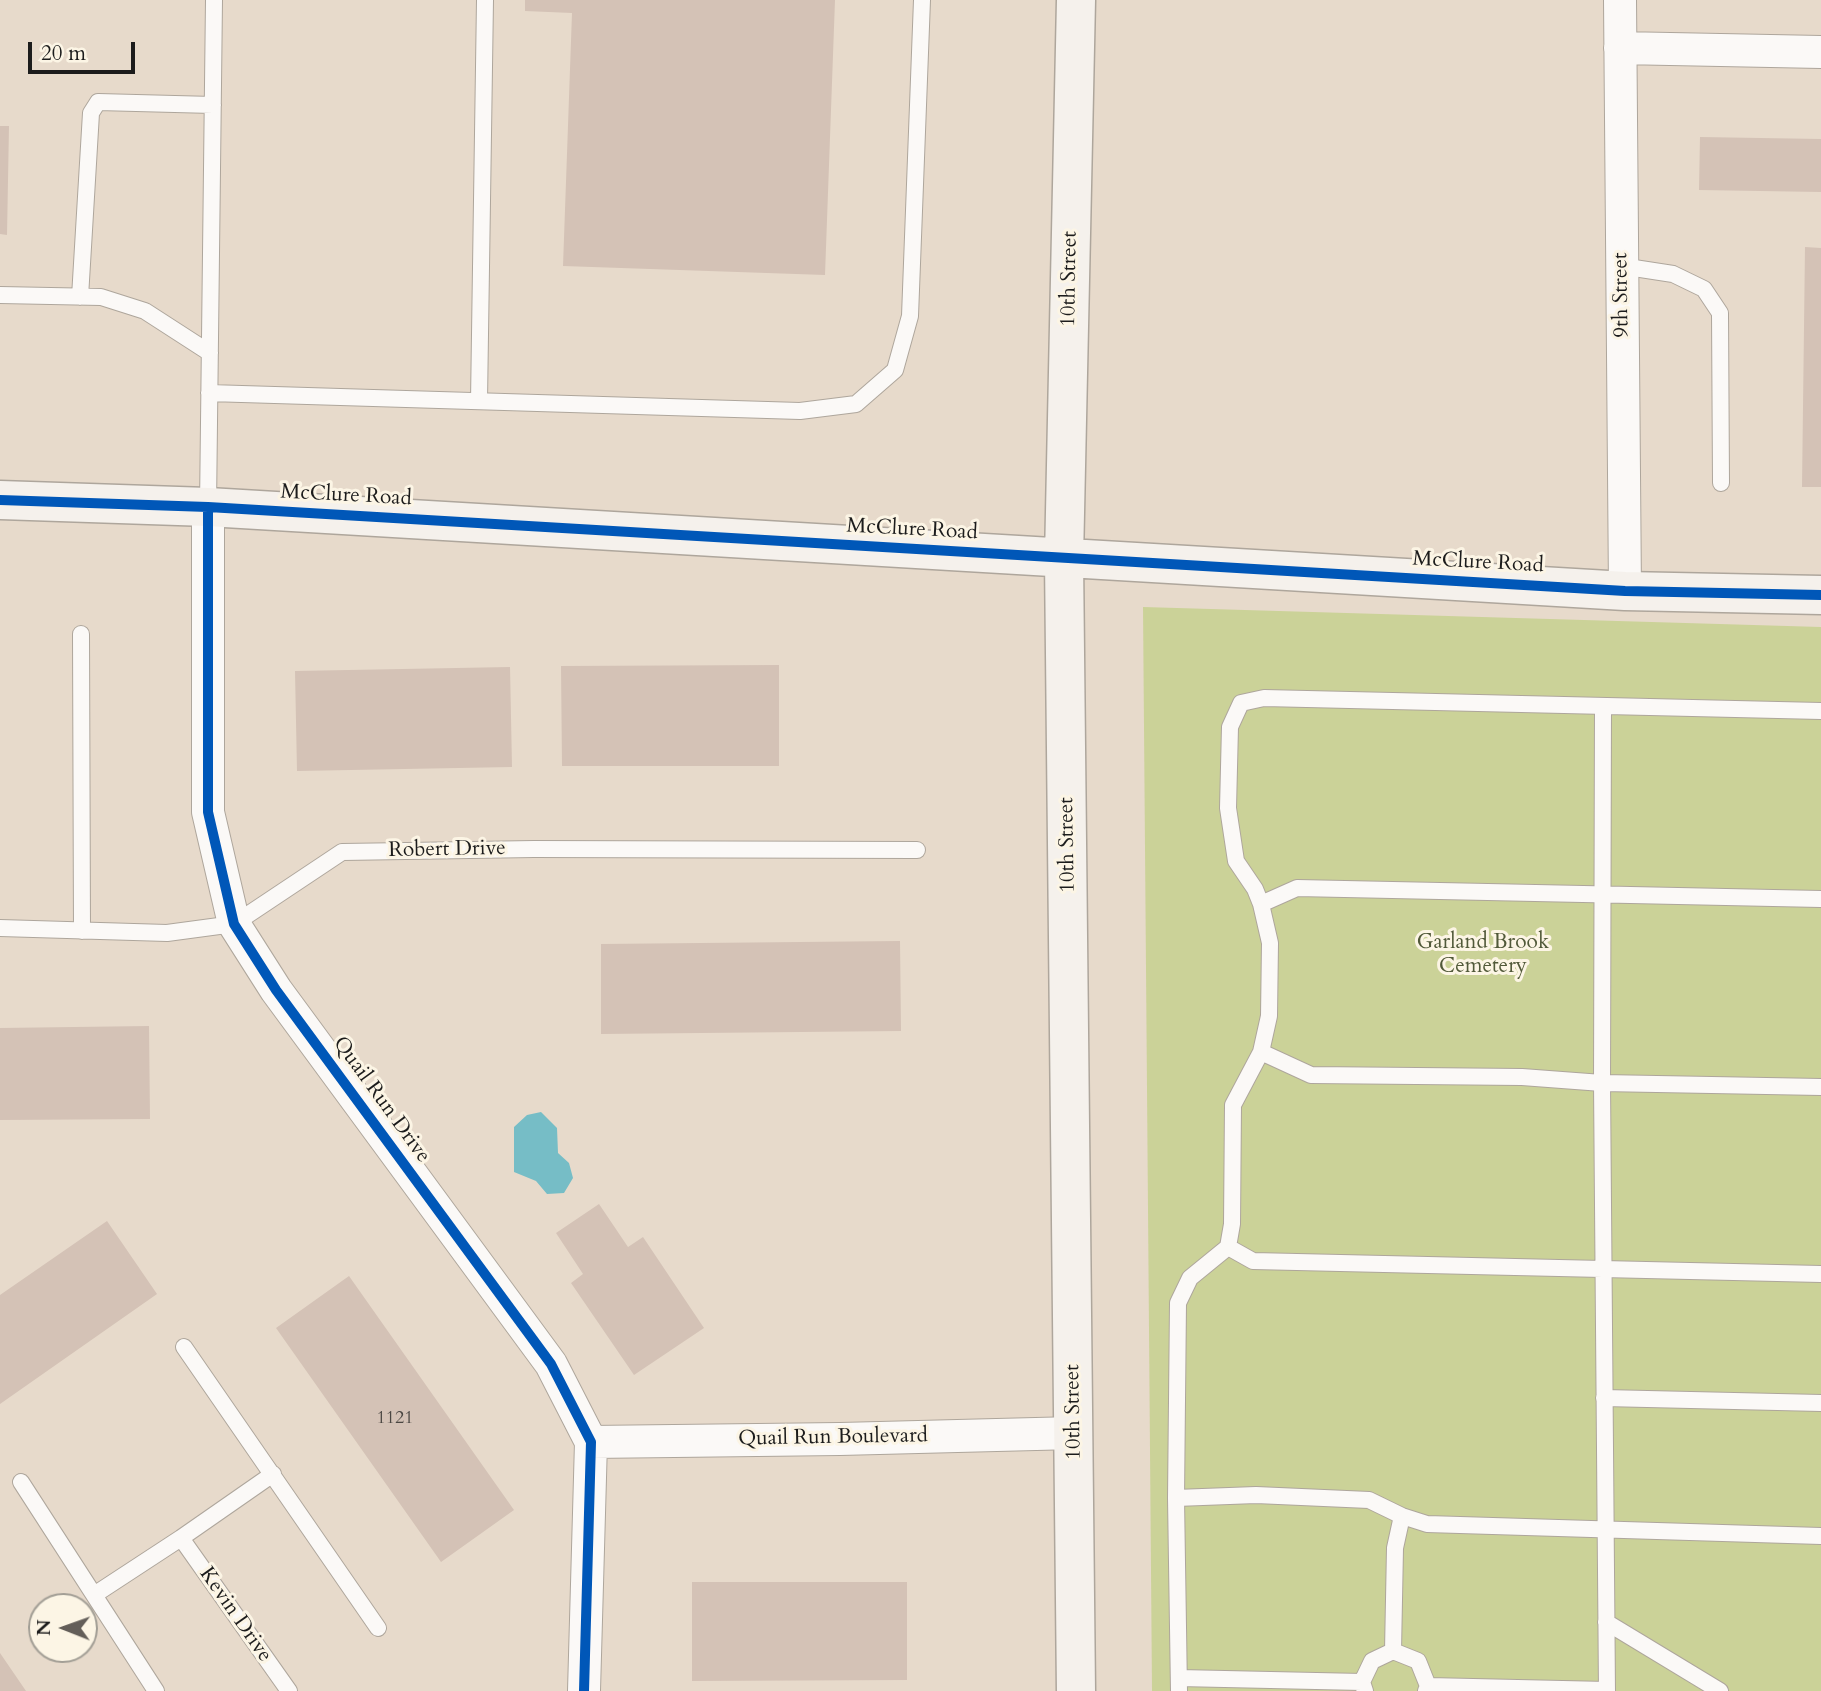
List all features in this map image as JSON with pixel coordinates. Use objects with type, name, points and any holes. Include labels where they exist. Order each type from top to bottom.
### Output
[{"type":"street","name":"10th Street","points":[[1076,0],[1064,559],[1076,1691]]},
{"type":"street","name":"9th Street","points":[[1620,0],[1625,591]]},
{"type":"street","points":[[1620,48],[1821,52]]},
{"type":"street","name":"McClure Road","points":[[0,500],[208,507],[1625,591],[1821,595]]},
{"type":"street","name":"Quail Run Drive","points":[[208,507],[208,811],[234,924],[276,990],[551,1364],[591,1442],[584,1691]]},
{"type":"street","name":"Quail Run Boulevard","points":[[591,1442],[1075,1433]]},
{"type":"lane","points":[[208,507],[214,0]]},
{"type":"lane","points":[[479,401],[485,0]]},
{"type":"lane","points":[[209,393],[800,411],[856,404],[895,370],[910,316],[922,0]]},
{"type":"lane","points":[[80,297],[91,113],[98,102],[213,105]]},
{"type":"lane","points":[[1621,265],[1673,274],[1694,284],[1704,289],[1720,313],[1721,483]]},
{"type":"lane","points":[[0,295],[101,297],[145,311],[209,353]]},
{"type":"lane","points":[[81,634],[82,931]]},
{"type":"lane","points":[[1603,706],[1602,1083],[1606,1690],[1427,1688],[1418,1661],[1393,1651],[1372,1661],[1363,1686],[1179,1685],[1176,1497],[1178,1303],[1190,1278],[1228,1247],[1232,1224],[1233,1104],[1261,1052],[1269,1016],[1270,943],[1255,889],[1236,861],[1228,808],[1230,727],[1241,703],[1264,698],[1821,711]]},
{"type":"lane","name":"Robert Drive","points":[[0,928],[167,933],[234,924],[342,852],[534,849],[917,850]]},
{"type":"lane","points":[[1261,904],[1297,888],[1821,899]]},
{"type":"lane","points":[[1261,1052],[1311,1075],[1522,1077],[1602,1083],[1821,1087]]},
{"type":"lane","points":[[1228,1247],[1253,1261],[1821,1275]]},
{"type":"lane","points":[[184,1347],[378,1628]]},
{"type":"lane","points":[[1604,1398],[1821,1403]]},
{"type":"lane","points":[[97,1593],[273,1474]]},
{"type":"lane","points":[[21,1482],[93,1593]]},
{"type":"lane","points":[[1176,1497],[1256,1495],[1368,1500],[1427,1524],[1821,1536]]},
{"type":"lane","points":[[1393,1651],[1395,1548],[1402,1516]]},
{"type":"lane","name":"Kevin Drive","points":[[181,1538],[289,1691]]},
{"type":"lane","points":[[98,1601],[156,1691]]},
{"type":"lane","points":[[1606,1622],[1720,1691]]},
{"type":"green space","name":"Garland Brook Cemetery","points":[[1143,607],[1821,627],[1821,1691],[1152,1691]]},
{"type":"water","points":[[541,1112],[557,1128],[558,1153],[569,1163],[573,1178],[564,1193],[547,1194],[536,1181],[514,1172],[514,1127],[527,1115]]},
{"type":"building","points":[[525,0],[835,0],[825,275],[563,266],[572,13],[525,11]]},
{"type":"building","points":[[0,126],[9,126],[7,235],[0,234]]},
{"type":"building","points":[[1700,137],[1821,139],[1821,192],[1699,190]]},
{"type":"building","points":[[1805,247],[1821,248],[1821,487],[1802,487]]},
{"type":"building","points":[[779,665],[779,766],[562,766],[561,666]]},
{"type":"building","points":[[510,667],[512,767],[297,771],[295,671]]},
{"type":"building","points":[[900,941],[901,1031],[601,1034],[601,944]]},
{"type":"building","points":[[149,1026],[150,1119],[0,1120],[0,1028]]},
{"type":"building","points":[[599,1204],[628,1247],[643,1237],[704,1328],[634,1375],[571,1283],[583,1274],[556,1233]]},
{"type":"building","points":[[107,1221],[157,1294],[0,1404],[0,1295]]},
{"type":"building","points":[[349,1276],[514,1510],[441,1562],[276,1328]]},
{"type":"building","points":[[692,1582],[907,1582],[907,1680],[692,1681]]},
{"type":"building","points":[[0,1653],[26,1691],[0,1691]]},
{"type":"cycle path","points":[[0,500],[208,507],[1625,591],[1821,595]]},
{"type":"cycle path","points":[[208,507],[208,812],[234,924],[276,990],[551,1364],[591,1442],[584,1691]]}]
